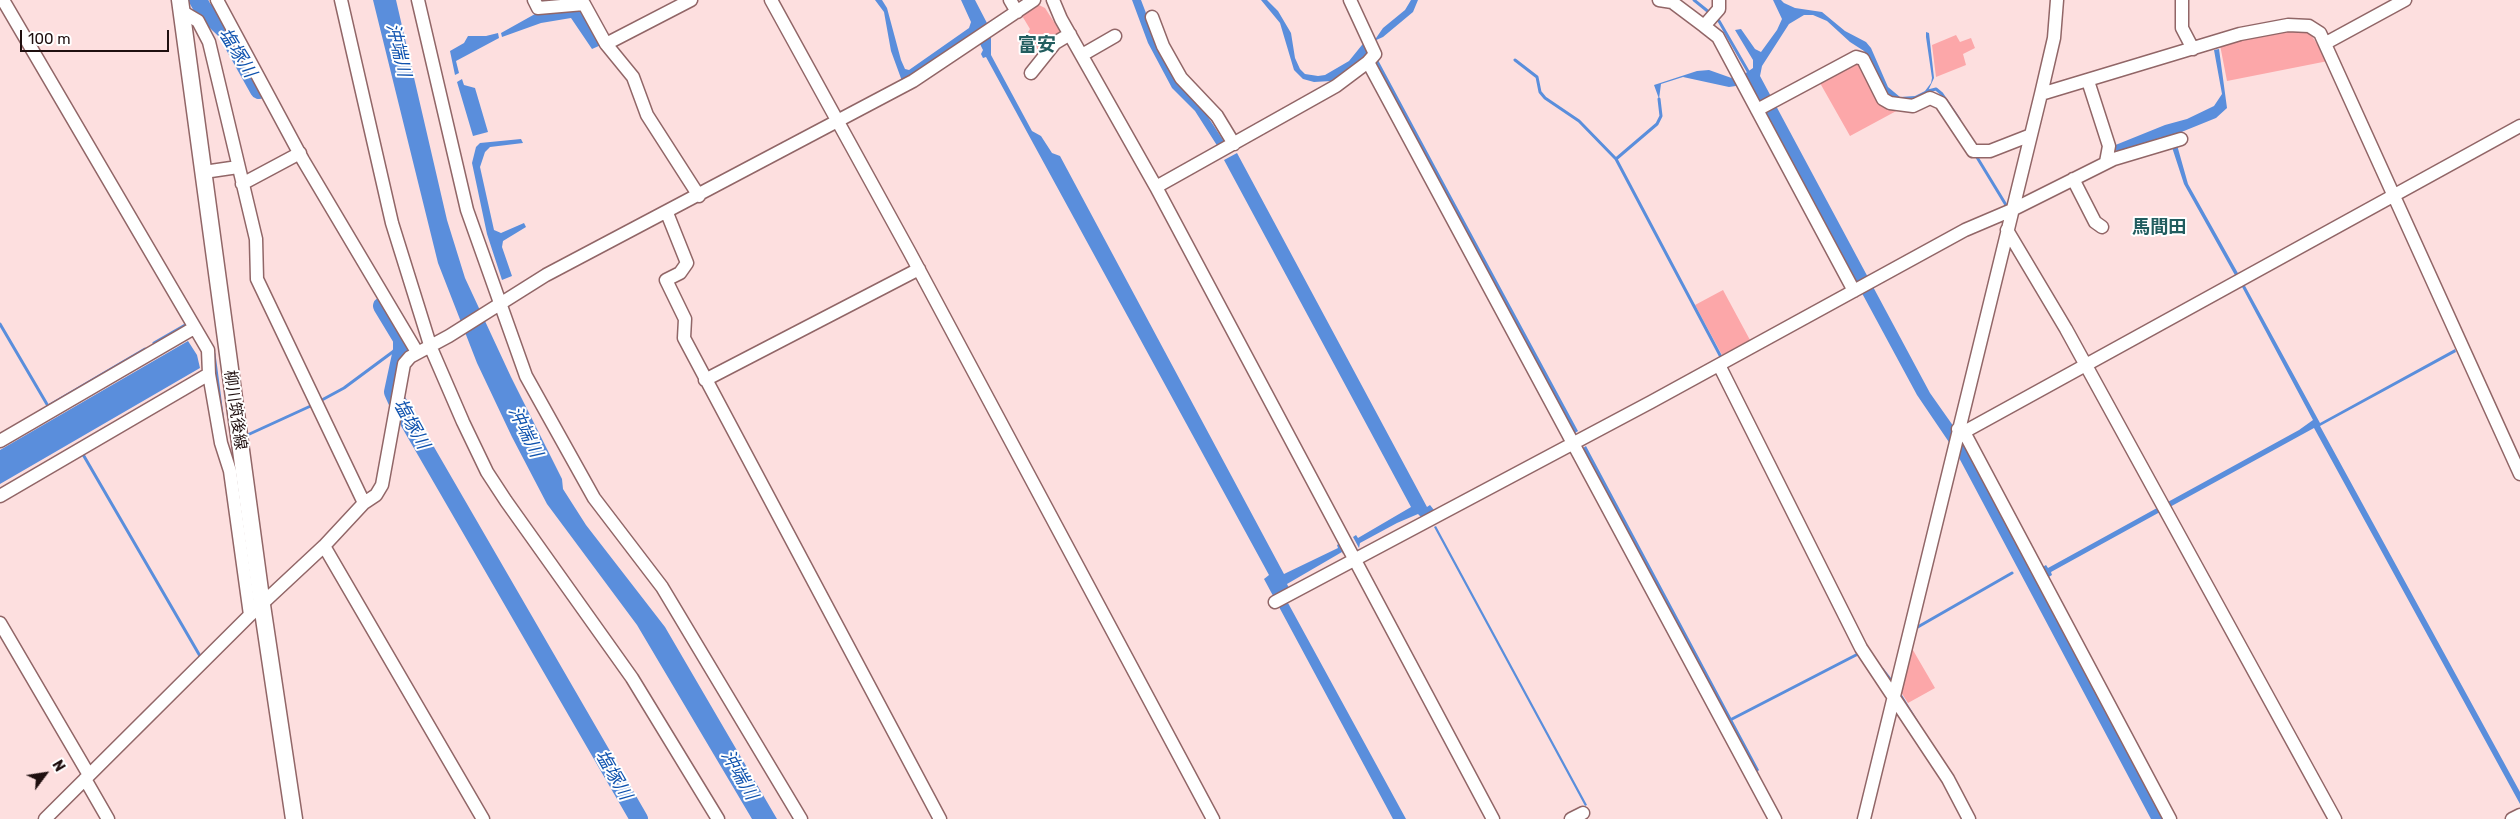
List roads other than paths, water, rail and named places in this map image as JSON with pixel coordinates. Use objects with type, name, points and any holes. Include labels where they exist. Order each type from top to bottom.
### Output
[{"type":"main road","name":"柳川筑後線","points":[[180,6],[204,172],[256,610],[294,819]]},
{"type":"street","points":[[217,0],[300,153],[417,352]]},
{"type":"street","points":[[341,0],[392,223],[430,346],[463,422],[487,472],[511,509],[632,678],[718,819]]},
{"type":"street","points":[[418,0],[467,210],[497,307],[526,376],[594,498],[662,587],[802,819]]},
{"type":"street","points":[[534,0],[538,8],[584,4],[606,44],[633,77],[647,115],[699,196]]},
{"type":"street","points":[[606,44],[691,0]]},
{"type":"street","points":[[771,0],[919,269],[1213,819]]},
{"type":"street","points":[[1010,0],[1017,12]]},
{"type":"street","points":[[45,819],[256,610],[324,546],[364,502],[376,495],[382,485],[404,364],[417,352],[449,336],[546,275],[667,213],[913,81],[1034,0]]},
{"type":"street","points":[[1053,0],[1070,34],[1156,187],[1493,819]]},
{"type":"street","points":[[1156,187],[1336,86],[1368,62],[1375,54],[1350,0]]},
{"type":"street","points":[[1659,0],[1672,2],[1718,37],[1854,291]]},
{"type":"street","points":[[1704,26],[1719,9],[1719,0]]},
{"type":"street","points":[[1864,819],[1952,451],[1960,430],[2041,94],[2054,38],[2057,0]]},
{"type":"street","points":[[2182,0],[2182,28],[2193,50]]},
{"type":"street","points":[[2326,43],[2405,0]]},
{"type":"street","points":[[9,2],[208,350],[209,374],[221,443],[230,471],[256,610]]},
{"type":"street","points":[[180,6],[198,21],[209,42],[256,238],[257,279],[364,502]]},
{"type":"street","points":[[1152,17],[1163,46],[1181,78],[1217,116],[1233,145]]},
{"type":"street","points":[[2041,94],[2193,50],[2240,34],[2288,25],[2309,26],[2320,34],[2326,43],[2393,196],[2520,474]]},
{"type":"street","points":[[1031,73],[1055,43],[1070,34]]},
{"type":"street","points":[[1082,55],[1115,36]]},
{"type":"street","points":[[1757,110],[1856,58],[1863,59],[1883,98],[1890,103],[1914,106],[1930,98],[1941,103],[1974,151],[1990,151],[2031,134]]},
{"type":"street","points":[[1368,62],[1775,819]]},
{"type":"street","points":[[2088,81],[2109,146],[2106,162]]},
{"type":"street","points":[[1960,430],[2084,365],[2520,126]]},
{"type":"street","points":[[1275,602],[1354,556],[1574,443],[1964,230],[2012,210],[2106,162],[2181,139]]},
{"type":"street","points":[[242,184],[300,153]]},
{"type":"street","points":[[204,172],[238,167]]},
{"type":"street","points":[[2073,179],[2095,222],[2102,227]]},
{"type":"street","points":[[667,213],[687,263],[680,273],[666,280],[684,319],[684,338],[940,819]]},
{"type":"street","points":[[2007,230],[2066,329],[2084,365],[2335,819]]},
{"type":"street","points":[[705,380],[919,269]]},
{"type":"street","points":[[0,441],[194,328]]},
{"type":"street","points":[[1719,365],[1861,648],[1948,779],[1968,819]]},
{"type":"street","points":[[0,496],[209,374]]},
{"type":"street","points":[[1960,430],[2170,819]]},
{"type":"street","points":[[324,546],[483,819]]},
{"type":"street","points":[[0,623],[87,777],[108,819]]},
{"type":"street","points":[[1571,819],[1583,812]]},
{"type":"street","points":[[2512,819],[2520,815]]},
{"type":"water","name":"沖端川","points":[[373,0],[396,0],[447,220],[465,278],[511,377],[562,479],[563,489],[586,525],[665,627],[777,819],[752,819],[637,625],[547,504],[512,437],[477,363],[438,263]]},
{"type":"water","points":[[875,0],[882,0],[887,8],[901,60],[905,69],[909,70],[969,28],[971,22],[961,0],[975,0],[988,25],[986,30],[991,38],[991,55],[1032,131],[1041,136],[1052,153],[1060,156],[1284,574],[1338,548],[1337,545],[1340,543],[1346,553],[1343,554],[1342,552],[1287,584],[1289,588],[1282,592],[1406,819],[1393,819],[1264,579],[1269,575],[986,57],[983,58],[981,54],[983,50],[978,40],[902,81],[891,51],[884,12]]},
{"type":"water","points":[[1132,0],[1141,0],[1154,34],[1225,143],[1218,147],[1195,111],[1172,88],[1148,43]]},
{"type":"water","points":[[1261,0],[1267,0],[1278,11],[1291,33],[1295,58],[1300,69],[1305,74],[1325,75],[1349,61],[1366,40],[1371,51],[1331,81],[1314,82],[1303,79],[1294,70],[1280,23]]},
{"type":"water","points":[[1411,0],[1418,0],[1413,12],[1383,37],[1374,41],[1383,28],[1405,10]]},
{"type":"water","points":[[1773,0],[1781,0],[1795,8],[1822,12],[1845,31],[1866,42],[1871,48],[1888,87],[1900,97],[1915,96],[1925,91],[1931,83],[1926,32],[1929,33],[1934,78],[1928,91],[1914,100],[1890,97],[1864,51],[1850,42],[1827,21],[1813,15],[1804,15],[1789,24],[1762,66],[1760,76],[1930,393],[1961,437],[2041,568],[2046,565],[2048,568],[2157,508],[2160,512],[2051,572],[2052,575],[2047,578],[2164,819],[2151,819],[1957,454],[1917,395],[1749,84],[1729,87],[1683,77],[1661,84],[1659,99],[1654,85],[1697,71],[1709,70],[1740,81],[1743,75],[1753,68],[1753,60],[1735,30],[1741,29],[1755,49],[1761,52],[1777,30],[1782,19]]},
{"type":"water","points":[[579,7],[601,45],[592,49],[571,18],[541,23],[502,37],[501,33],[535,14]]},
{"type":"water","points":[[498,33],[499,38],[456,61],[459,73],[455,75],[450,51],[464,43],[468,36],[486,36]]},
{"type":"water","points":[[2219,49],[2227,108],[2216,118],[2179,133],[2177,145],[2188,184],[2239,275],[2236,277],[2184,184],[2169,138],[2162,137],[2119,152],[2113,146],[2165,125],[2187,119],[2214,106],[2222,94],[2214,50]]},
{"type":"water","points":[[1378,60],[1578,431],[1575,433],[1375,61]]},
{"type":"water","points":[[462,79],[464,85],[475,88],[488,132],[473,136],[457,82]]},
{"type":"water","points":[[521,139],[523,143],[490,147],[485,152],[480,167],[494,230],[501,233],[524,223],[526,227],[503,241],[502,247],[512,276],[502,280],[487,234],[472,163],[476,147],[480,143]]},
{"type":"water","points":[[1237,153],[1427,507],[1430,505],[1434,510],[1421,517],[1418,514],[1397,523],[1360,543],[1359,548],[1353,537],[1356,535],[1358,538],[1411,507],[1224,160]]},
{"type":"water","points":[[2244,284],[2320,423],[2455,349],[2456,352],[2320,426],[2520,792],[2520,804],[2314,428],[2168,508],[2166,503],[2299,430],[2313,420],[2241,285]]},
{"type":"water","points":[[188,341],[197,355],[200,368],[0,484],[0,450]]},
{"type":"water","points":[[1586,446],[1759,770],[1757,772],[1583,448]]},
{"type":"water","points":[[1436,526],[1587,805],[1585,806],[1434,527]]},
{"type":"waterway","name":"塩塚川","points":[[198,0],[203,9],[226,31],[259,90]]},
{"type":"waterway","points":[[1694,0],[1710,13]]},
{"type":"waterway","points":[[1715,17],[1749,73]]},
{"type":"waterway","points":[[1515,60],[1537,77],[1540,92],[1545,98],[1579,121],[1616,159],[1722,359]]},
{"type":"waterway","points":[[1928,91],[1936,89],[1942,94],[1959,119]]},
{"type":"waterway","points":[[1616,159],[1657,124],[1661,116],[1659,99]]},
{"type":"waterway","points":[[1975,154],[2006,205]]},
{"type":"waterway","name":"塩塚川","points":[[382,306],[402,339],[402,350],[393,392],[397,401],[639,819]]},
{"type":"waterway","points":[[0,324],[48,406],[145,349]]},
{"type":"waterway","points":[[154,343],[187,324]]},
{"type":"waterway","points":[[320,401],[344,388],[402,345]]},
{"type":"waterway","points":[[214,354],[222,415]]},
{"type":"waterway","points":[[243,437],[315,404]]},
{"type":"waterway","points":[[81,451],[200,656]]},
{"type":"waterway","points":[[1916,628],[2012,573]]},
{"type":"waterway","points":[[1732,719],[1856,655]]},
{"type":"waterway","points":[[1882,669],[1893,683]]},
{"type":"waterway","points":[[1899,693],[1917,722]]},
{"type":"district","name":"富安","points":[[1037,46]]},
{"type":"district","name":"馬間田","points":[[2159,228]]}]
